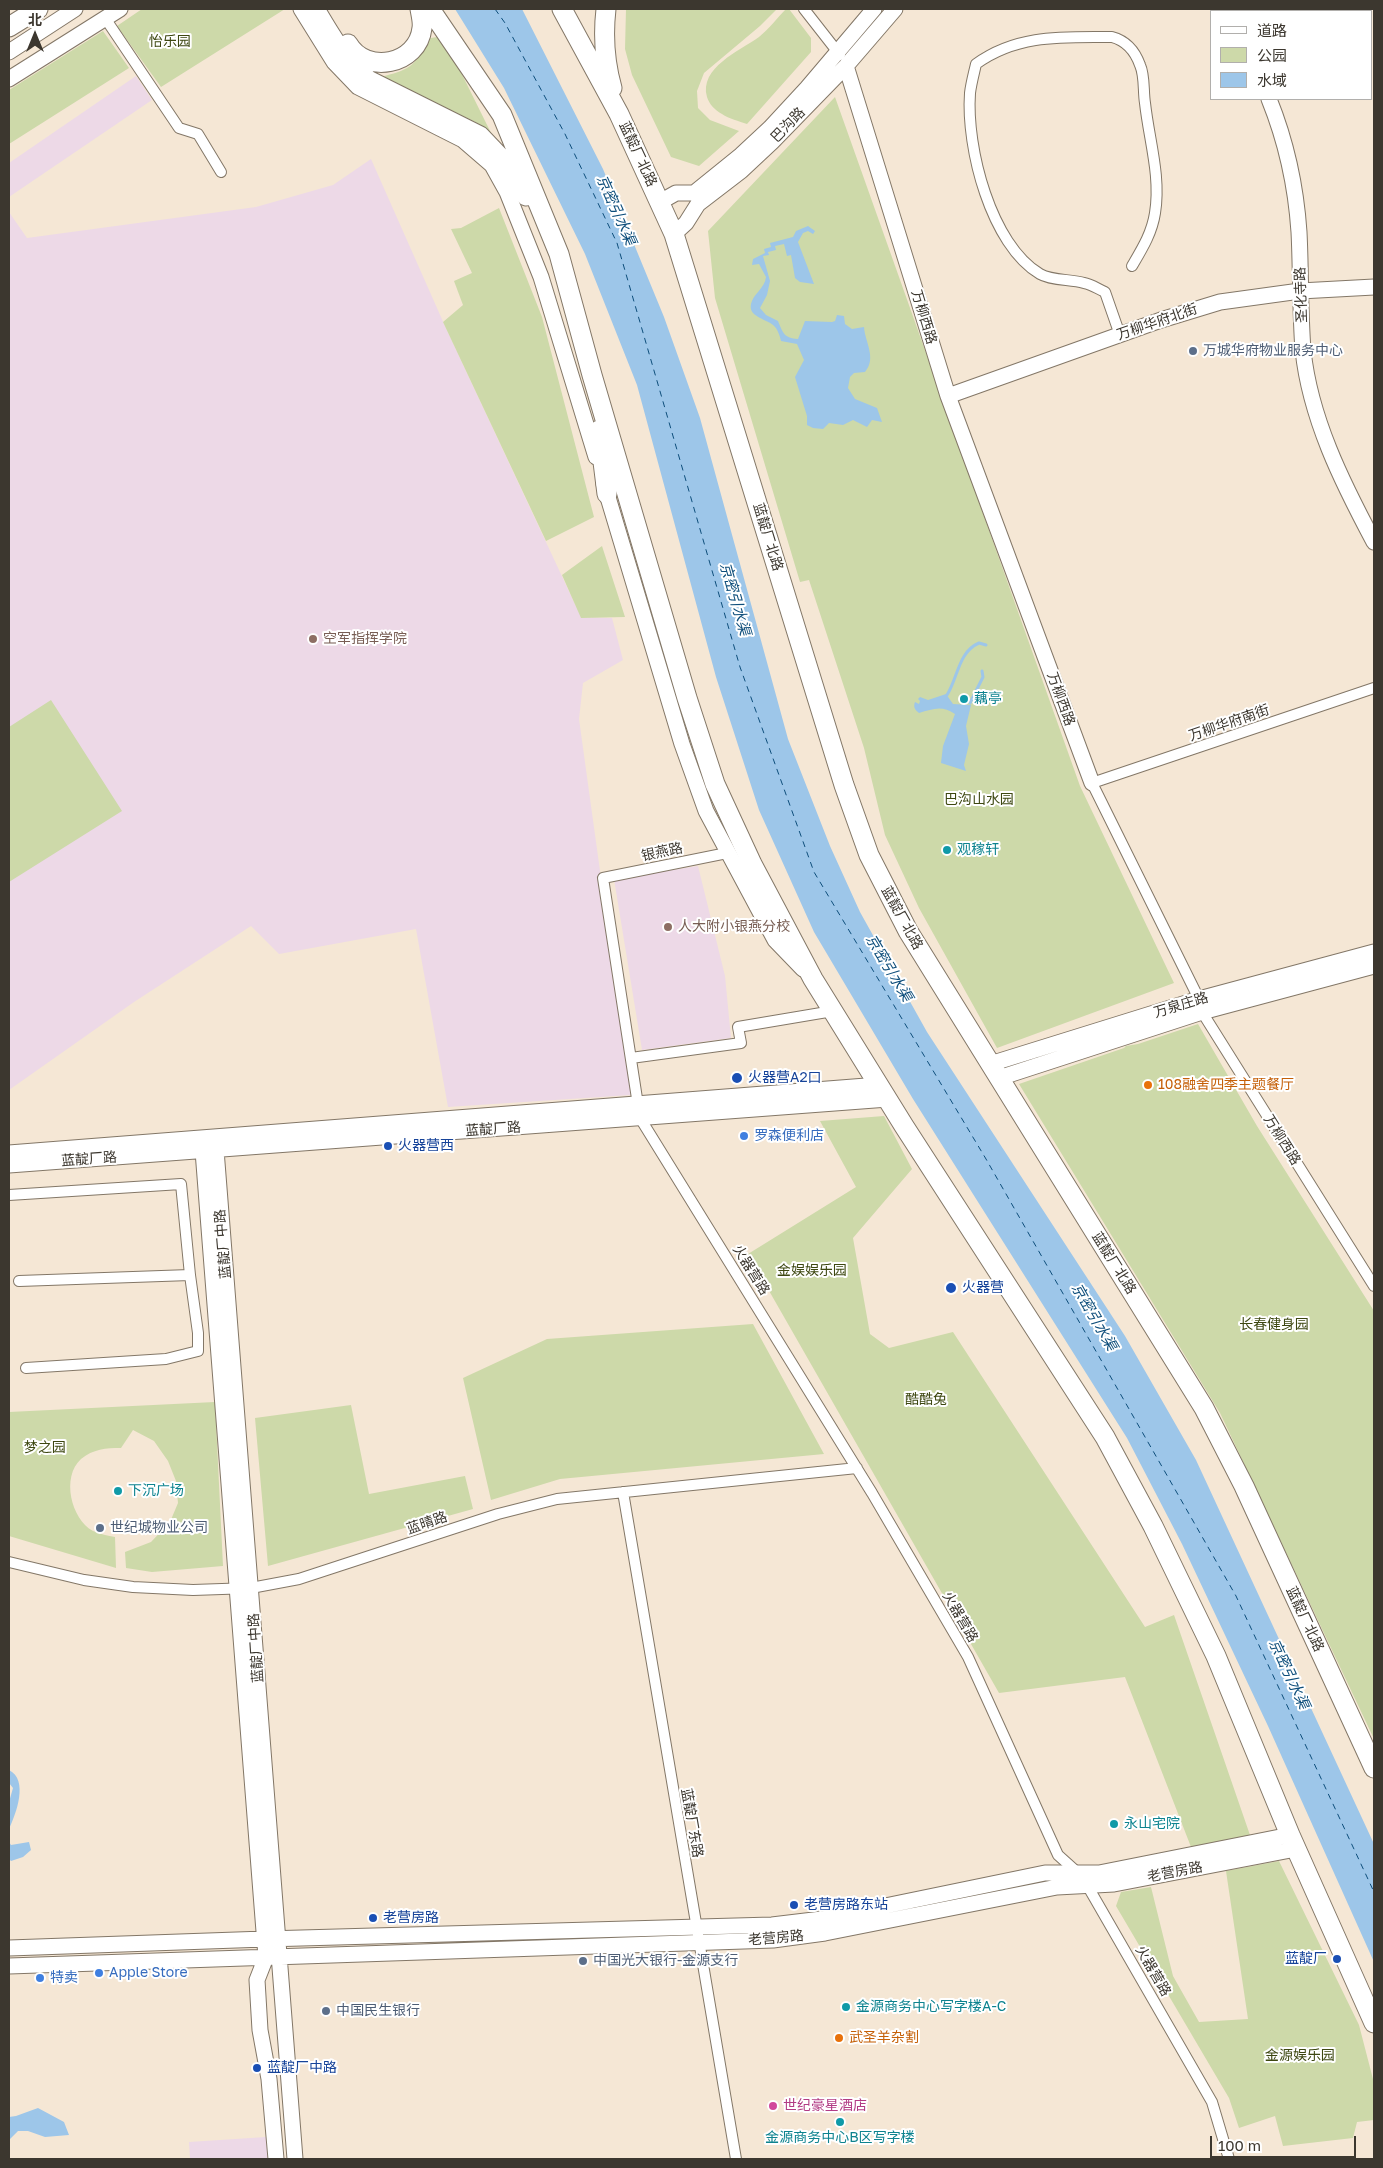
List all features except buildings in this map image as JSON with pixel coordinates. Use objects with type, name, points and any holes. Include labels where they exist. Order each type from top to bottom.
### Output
[{"type":"highway","points":[[9,27],[38,9]]},
{"type":"highway","points":[[315,9],[345,57],[353,60],[360,58],[374,63],[389,63],[403,57],[413,48],[422,28],[420,9]]},
{"type":"highway","points":[[325,9],[353,60],[368,80],[480,136],[500,157],[559,254]]},
{"type":"highway","points":[[430,9],[502,115],[559,254],[592,374],[687,698],[715,784],[752,864],[814,979],[884,1092],[1105,1437],[1149,1518],[1216,1656],[1293,1842],[1374,2023]]},
{"type":"highway","name":"蓝靛厂北路","points":[[562,9],[619,114],[674,234],[844,785],[869,855],[908,931],[1204,1408],[1244,1486],[1374,1768]]},
{"type":"highway","points":[[606,9],[605,46],[608,75],[619,114]]},
{"type":"highway","points":[[592,374],[607,494]]},
{"type":"street","points":[[9,52],[75,9]]},
{"type":"street","points":[[9,79],[120,9]]},
{"type":"street","points":[[301,9],[334,62],[358,87],[463,140],[492,164],[507,192],[541,278],[563,344],[682,744],[706,811],[775,940],[814,979]]},
{"type":"street","points":[[804,9],[838,51],[846,66]]},
{"type":"street","name":"巴沟路","points":[[660,202],[676,193],[694,193],[741,155],[770,128],[874,9]]},
{"type":"street","name":"巴沟路","points":[[674,234],[686,223],[698,204],[741,170],[772,142],[846,66],[895,9]]},
{"type":"street","points":[[105,18],[179,128],[198,134],[221,172]]},
{"type":"street","points":[[1120,335],[1105,292],[1086,283],[1042,276],[1029,267],[1016,254],[999,229],[979,176],[972,140],[970,94],[976,64],[992,52],[1012,45],[1038,40],[1112,37],[1122,40],[1131,48],[1141,66],[1145,105],[1157,173],[1155,213],[1148,240],[1132,266]]},
{"type":"street","name":"万柳西路","points":[[846,66],[948,396],[1092,783],[1201,1005],[1374,1286]]},
{"type":"street","name":"圣化寺路","points":[[1269,100],[1279,123],[1291,172],[1299,230],[1300,292],[1304,351],[1314,402],[1328,448],[1374,542]]},
{"type":"street","name":"万柳华府北街","points":[[948,396],[1220,302],[1300,292],[1374,287]]},
{"type":"street","name":"万柳华府南街","points":[[1092,783],[1374,688]]},
{"type":"street","name":"银燕路","points":[[603,878],[727,853]]},
{"type":"street","name":"火器营路","points":[[603,878],[640,1118],[857,1468],[968,1657],[1058,1855],[1083,1879],[1212,2102],[1229,2159]]},
{"type":"street","name":"万泉庄路","points":[[995,1071],[1374,952]]},
{"type":"street","name":"万泉庄路","points":[[1201,1005],[1374,966]]},
{"type":"street","points":[[631,1058],[740,1043],[738,1027],[834,1011]]},
{"type":"street","name":"蓝靛厂路","points":[[9,1165],[638,1103],[884,1092]]},
{"type":"street","name":"蓝靛厂路","points":[[9,1153],[209,1144],[640,1118],[884,1092]]},
{"type":"street","name":"蓝靛厂中路","points":[[209,1144],[273,1957],[295,2159]]},
{"type":"street","points":[[9,1195],[181,1184],[198,1333],[198,1351],[166,1359],[26,1368]]},
{"type":"street","points":[[19,1281],[190,1275]]},
{"type":"street","points":[[198,1333],[224,1332]]},
{"type":"street","name":"蓝晴路","points":[[9,1562],[84,1580],[133,1587],[245,1589],[299,1579],[498,1514],[557,1499],[857,1468]]},
{"type":"street","name":"蓝靛厂东路","points":[[622,1492],[736,2159]]},
{"type":"street","name":"老营房路","points":[[9,1966],[773,1940],[825,1934],[1057,1887],[1099,1874],[1293,1842]]},
{"type":"street","name":"老营房路","points":[[9,1948],[272,1938],[772,1925],[822,1919],[1045,1874],[1083,1879]]},
{"type":"street","name":"蓝靛厂中路","points":[[273,1957],[257,1980],[260,2030],[269,2079],[276,2159]]},
{"type":"shaded area","points":[[136,76],[152,100],[9,197],[9,163]]},
{"type":"shaded area","name":"空军指挥学院","points":[[371,159],[445,326],[581,617],[612,618],[623,660],[583,683],[579,719],[631,1095],[448,1107],[416,929],[279,954],[251,926],[134,1002],[9,1090],[9,212],[27,238],[256,207],[333,185]]},
{"type":"shaded area","name":"人大附小银燕分校","points":[[698,866],[725,976],[731,1038],[642,1050],[614,879]]},
{"type":"shaded area","points":[[266,2137],[268,2159],[190,2159],[189,2142]]},
{"type":"green space","name":"怡乐园","points":[[142,9],[285,9],[161,87],[117,26]]},
{"type":"green space","points":[[626,9],[777,9],[760,26],[704,73],[697,91],[698,108],[710,120],[739,131],[699,166],[671,157],[632,75],[625,49]]},
{"type":"green space","points":[[786,9],[789,9],[811,38],[811,52],[747,124],[725,116],[715,109],[708,100],[706,87],[709,77],[722,61],[763,34]]},
{"type":"green space","points":[[103,31],[129,68],[9,144],[9,90]]},
{"type":"green space","points":[[443,36],[492,135],[475,122],[381,77],[404,70],[415,62],[425,39]]},
{"type":"green space","name":"巴沟山水园","points":[[835,97],[1080,786],[1174,983],[997,1048],[919,908],[885,835],[864,748],[809,580],[800,582],[715,298],[708,231]]},
{"type":"green space","points":[[499,208],[542,317],[594,517],[546,541],[443,322],[463,305],[454,281],[472,273],[451,229],[461,228]]},
{"type":"green space","points":[[602,546],[625,617],[581,618],[562,575]]},
{"type":"green space","points":[[51,700],[122,811],[9,882],[9,727]]},
{"type":"green space","name":"长春健身园","points":[[1198,1024],[1257,1126],[1374,1311],[1374,1739],[1220,1413],[1019,1084],[1126,1046],[1138,1044]]},
{"type":"green space","points":[[884,1116],[912,1169],[853,1238],[870,1334],[889,1348],[953,1332],[1145,1627],[1174,1615],[1251,1838],[1191,1847],[1125,1677],[999,1693],[748,1254],[856,1187],[820,1121]]},
{"type":"green space","points":[[753,1324],[824,1454],[560,1479],[491,1500],[463,1378],[547,1339]]},
{"type":"green space","name":"梦之园","points":[[215,1402],[223,1566],[152,1572],[126,1568],[125,1552],[151,1542],[170,1522],[178,1503],[176,1481],[168,1461],[154,1441],[133,1430],[121,1448],[100,1450],[90,1453],[81,1459],[71,1476],[71,1497],[79,1517],[93,1531],[115,1537],[116,1568],[9,1536],[9,1412]]},
{"type":"green space","points":[[351,1405],[369,1494],[465,1476],[473,1509],[268,1566],[255,1418]]},
{"type":"green space","name":"金源娱乐园","points":[[1279,1861],[1359,2025],[1374,2083],[1374,2120],[1357,2122],[1353,2138],[1283,2146],[1275,2116],[1239,2128],[1229,2098],[1116,1906],[1121,1892],[1151,1887],[1173,1976],[1199,2022],[1248,2019],[1226,1871]]},
{"type":"water","name":"京密引水渠","points":[[455,9],[522,9],[603,169],[664,317],[700,418],[788,739],[830,846],[860,912],[927,1032],[1125,1336],[1196,1460],[1374,1844],[1374,1962],[1268,1726],[1182,1544],[1127,1438],[913,1099],[814,932],[759,810],[716,677],[637,385],[585,254],[504,88]]},
{"type":"water","points":[[808,226],[815,231],[813,234],[808,231],[803,233],[798,242],[814,284],[800,282],[795,278],[791,255],[787,256],[784,244],[775,246],[776,250],[768,252],[769,255],[763,256],[770,281],[767,295],[760,308],[766,315],[778,321],[785,334],[798,339],[805,321],[832,322],[835,321],[837,315],[844,316],[845,324],[852,329],[864,327],[870,361],[865,372],[854,373],[850,377],[848,388],[855,399],[877,408],[882,422],[872,420],[867,427],[853,420],[843,425],[829,423],[823,429],[807,425],[807,416],[795,377],[804,360],[797,344],[781,341],[775,327],[756,315],[751,309],[752,300],[764,284],[766,277],[759,264],[752,265],[753,259],[765,253],[764,249],[771,247],[770,243],[793,237],[796,231]]},
{"type":"water","points":[[946,694],[953,704],[971,705],[966,726],[969,744],[964,765],[966,771],[941,763],[943,746],[955,714],[946,709],[933,709],[919,713],[914,707],[915,702],[919,704],[920,701],[918,699],[920,697],[928,700]]},
{"type":"water","points":[[9,1770],[15,1775],[20,1789],[15,1815],[9,1829],[9,1802],[13,1788],[9,1783]]},
{"type":"water","points":[[9,1842],[11,1845],[29,1842],[31,1850],[23,1857],[11,1861],[9,1859]]},
{"type":"water","points":[[38,2108],[64,2122],[69,2135],[45,2137],[28,2131],[18,2131],[9,2140],[9,2117]]},
{"type":"waterway","points":[[947,695],[959,666],[967,653],[979,643],[986,645]]},
{"type":"waterway","points":[[970,703],[983,677],[982,671]]},
{"type":"ferry route","points":[[495,9],[505,23],[565,134],[617,243],[740,667],[814,872],[986,1159],[1236,1596],[1374,1892]]},
{"type":"place","name":"万城华府物业服务中心","points":[[1193,351]]},
{"type":"place","name":"空军指挥学院","points":[[313,639]]},
{"type":"place","name":"藕亭","points":[[964,699]]},
{"type":"place","name":"观稼轩","points":[[947,850]]},
{"type":"place","name":"人大附小银燕分校","points":[[668,927]]},
{"type":"place","name":"火器营A2口","points":[[737,1078]]},
{"type":"place","name":"108融舍四季主题餐厅","points":[[1148,1085]]},
{"type":"place","name":"罗森便利店","points":[[744,1136]]},
{"type":"place","name":"火器营西","points":[[388,1146]]},
{"type":"place","name":"火器营","points":[[951,1288]]},
{"type":"place","name":"下沉广场","points":[[118,1491]]},
{"type":"place","name":"世纪城物业公司","points":[[100,1528]]},
{"type":"place","name":"永山宅院","points":[[1114,1824]]},
{"type":"place","name":"老营房路东站","points":[[794,1905]]},
{"type":"place","name":"老营房路","points":[[373,1918]]},
{"type":"place","name":"蓝靛厂","points":[[1337,1959]]},
{"type":"place","name":"中国光大银行-金源支行","points":[[583,1961]]},
{"type":"place","name":"Apple Store","points":[[99,1973]]},
{"type":"place","name":"特卖","points":[[40,1978]]},
{"type":"place","name":"金源商务中心写字楼A-C","points":[[846,2007]]},
{"type":"place","name":"中国民生银行","points":[[326,2011]]},
{"type":"place","name":"武圣羊杂割","points":[[839,2038]]},
{"type":"place","name":"蓝靛厂中路","points":[[257,2068]]},
{"type":"place","name":"世纪豪星酒店","points":[[773,2106]]},
{"type":"place","name":"金源商务中心B区写字楼","points":[[840,2122]]},
{"type":"park label","name":"金娱娱乐园","points":[[812,1271]]},
{"type":"park label","name":"酷酷兔","points":[[926,1400]]}]
